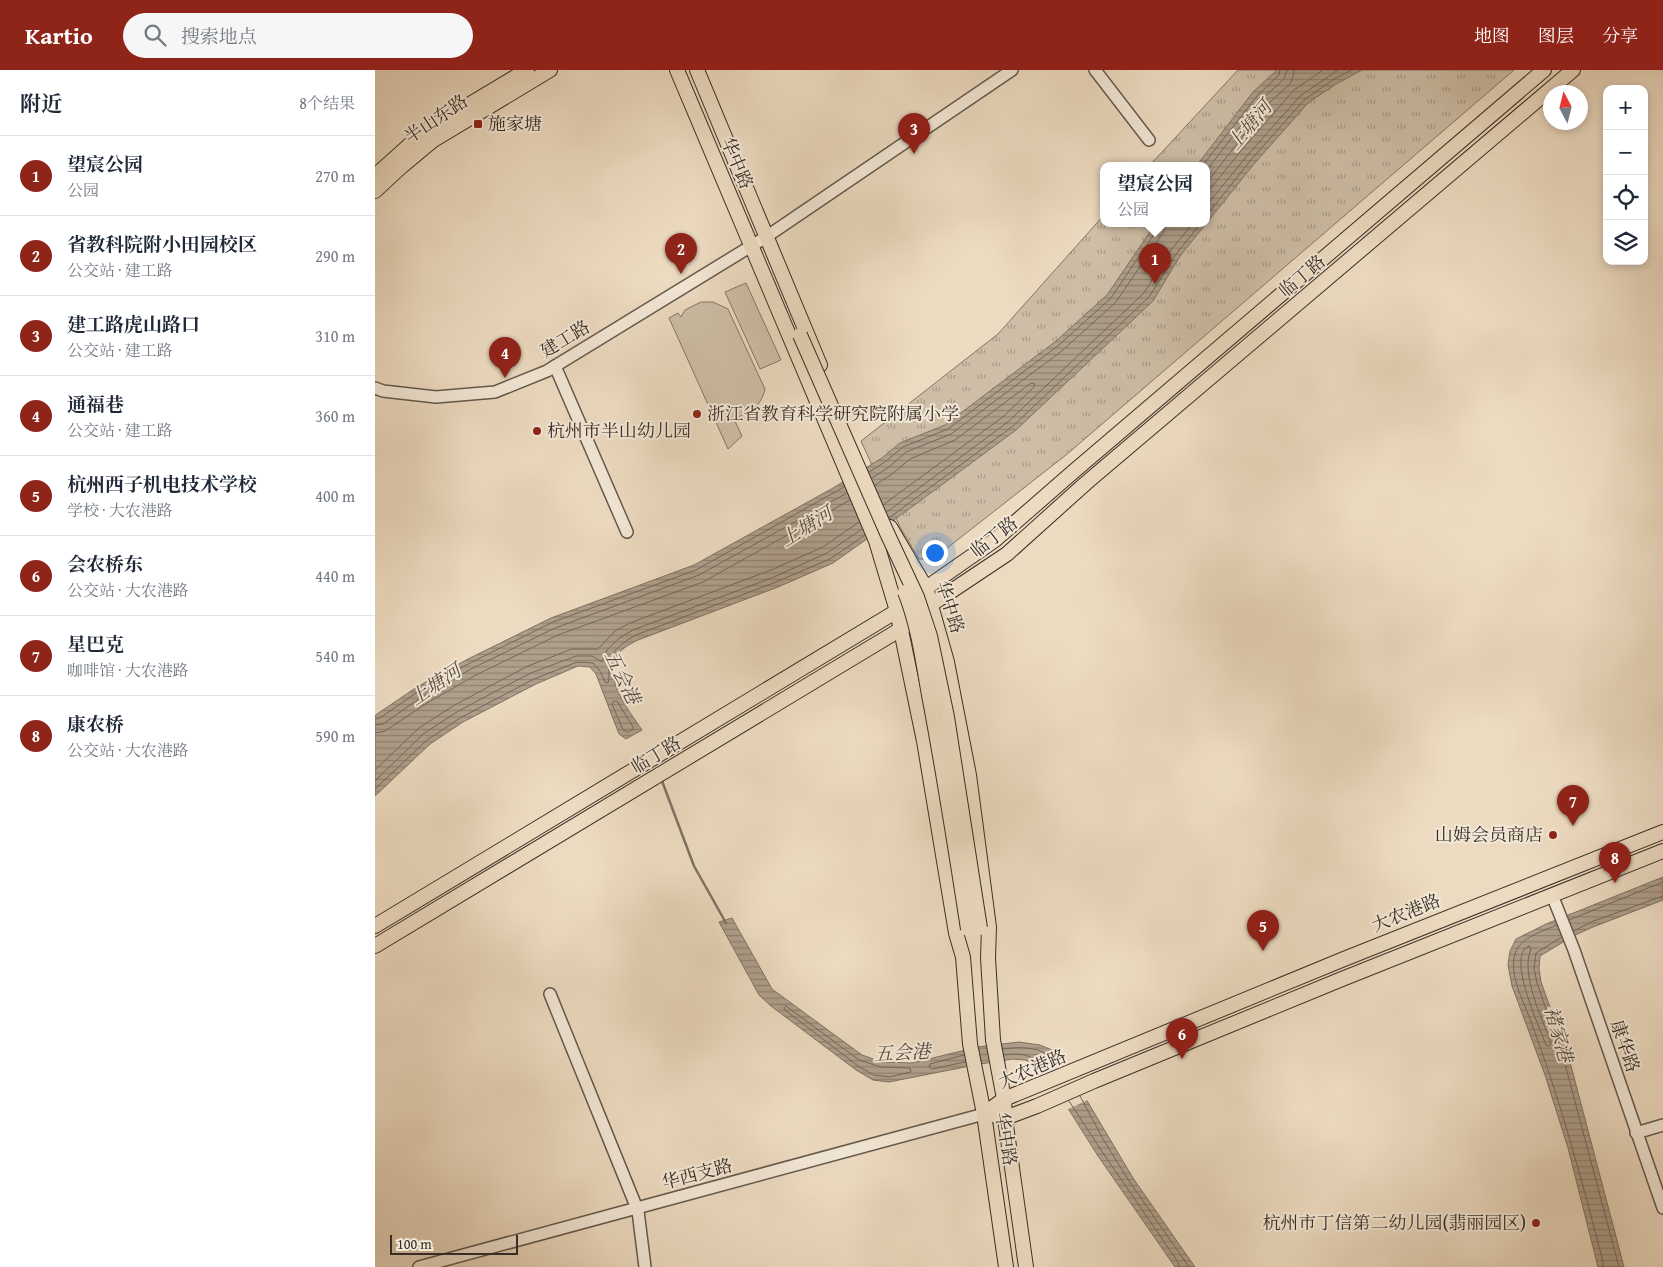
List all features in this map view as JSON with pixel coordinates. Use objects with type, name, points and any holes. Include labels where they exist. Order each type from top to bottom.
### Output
[{"type":"main road","name":"半山东路","points":[[375,176],[425,131],[527,70]]},
{"type":"main road","name":"半山东路","points":[[375,191],[432,141],[550,70]]},
{"type":"main road","name":"华中路","points":[[677,70],[876,541],[897,611],[931,780],[956,933],[963,957],[970,1044],[984,1114],[1007,1267]]},
{"type":"main road","name":"华中路","points":[[697,70],[863,465],[892,530],[926,588],[932,604],[947,662],[969,775],[989,927],[988,958],[993,1040],[1004,1099],[1025,1267]]},
{"type":"main road","name":"临丁路","points":[[375,926],[897,611],[926,588],[995,540],[1544,70]]},
{"type":"main road","name":"临丁路","points":[[375,946],[901,629],[932,604],[1007,554],[1086,483],[1573,70]]},
{"type":"main road","name":"华中路","points":[[778,266],[798,337]]},
{"type":"main road","name":"华中路","points":[[763,272],[798,337],[909,602],[920,648],[974,928],[988,958]]},
{"type":"main road","name":"大农港路","points":[[984,1114],[1004,1099],[1344,958],[1663,832]]},
{"type":"main road","name":"大农港路","points":[[984,1114],[1005,1118],[1037,1106],[1094,1081],[1663,851]]},
{"type":"main road","name":"华中路","points":[[963,957],[974,928]]},
{"type":"street","points":[[766,237],[1012,70]]},
{"type":"street","points":[[1095,70],[1149,140]]},
{"type":"street","name":"建工路","points":[[375,388],[383,392],[436,396],[495,392],[547,371],[766,237]]},
{"type":"street","points":[[555,366],[627,532]]},
{"type":"street","name":"康华路","points":[[1552,895],[1574,950],[1663,1208]]},
{"type":"street","points":[[550,994],[637,1208],[645,1267]]},
{"type":"street","name":"华西支路","points":[[419,1267],[984,1114]]},
{"type":"street","points":[[1637,1132],[1663,1125]]},
{"type":"green space","points":[[1238,70],[1514,70],[1066,455],[937,556],[929,559],[919,559],[900,527],[861,441],[998,334],[1100,219],[1100,227],[1210,227],[1210,162],[1153,162]]},
{"type":"green space","points":[[746,283],[781,360],[760,369],[725,292]]},
{"type":"green space","points":[[701,302],[713,302],[728,309],[765,389],[758,405],[734,419],[742,436],[728,449],[669,318],[678,313],[681,317],[685,310]]},
{"type":"water","name":"上塘河","points":[[1277,70],[1362,70],[1336,84],[1308,103],[1254,164],[1210,219],[1210,162],[1199,162],[1253,92]]},
{"type":"water","name":"上塘河","points":[[1153,227],[1203,227],[1180,256],[1153,301],[1016,430],[905,512],[833,563],[778,587],[638,640],[624,648],[617,656],[613,675],[625,705],[642,730],[626,739],[619,734],[596,674],[590,667],[578,666],[536,684],[463,722],[430,744],[375,796],[375,716],[377,714],[417,687],[468,659],[551,618],[694,565],[833,488],[882,458],[900,443],[945,425],[1056,341],[1107,295]]},
{"type":"water","name":"褚家港","points":[[1663,877],[1663,900],[1573,936],[1540,956],[1541,982],[1570,1062],[1624,1267],[1598,1267],[1568,1148],[1545,1075],[1512,986],[1508,965],[1510,951],[1516,939],[1546,924]]},
{"type":"water","points":[[732,918],[772,989],[862,1055],[882,1062],[912,1063],[978,1047],[1019,1042],[1040,1045],[1052,1050],[1064,1062],[1133,1178],[1195,1267],[1175,1267],[1098,1156],[1064,1102],[1035,1064],[1025,1060],[1013,1059],[889,1082],[873,1080],[856,1070],[759,995],[719,922]]},
{"type":"pier","points":[[1063,1057],[1090,1099],[1066,1110],[1035,1069]]},
{"type":"waterway","name":"五会港","points":[[662,781],[694,866],[726,923]]},
{"type":"place","name":"施家塘","points":[[478,124]]},
{"type":"place","name":"建工路虎山路口","points":[[914,154]]},
{"type":"place","name":"省教科院附小田园校区","points":[[681,274]]},
{"type":"place","name":"望宸公园","points":[[1155,284]]},
{"type":"place","name":"通福巷","points":[[505,378]]},
{"type":"place","name":"浙江省教育科学研究院附属小学","points":[[697,414]]},
{"type":"place","name":"杭州市半山幼儿园","points":[[537,431]]},
{"type":"place","name":"星巴克","points":[[1573,826]]},
{"type":"place","name":"山姆会员商店","points":[[1553,835]]},
{"type":"place","name":"康农桥","points":[[1615,883]]},
{"type":"place","name":"杭州西子机电技术学校","points":[[1263,951]]},
{"type":"place","name":"会农桥东","points":[[1182,1059]]},
{"type":"place","name":"杭州市丁信第二幼儿园(翡丽园区)","points":[[1536,1223]]}]
